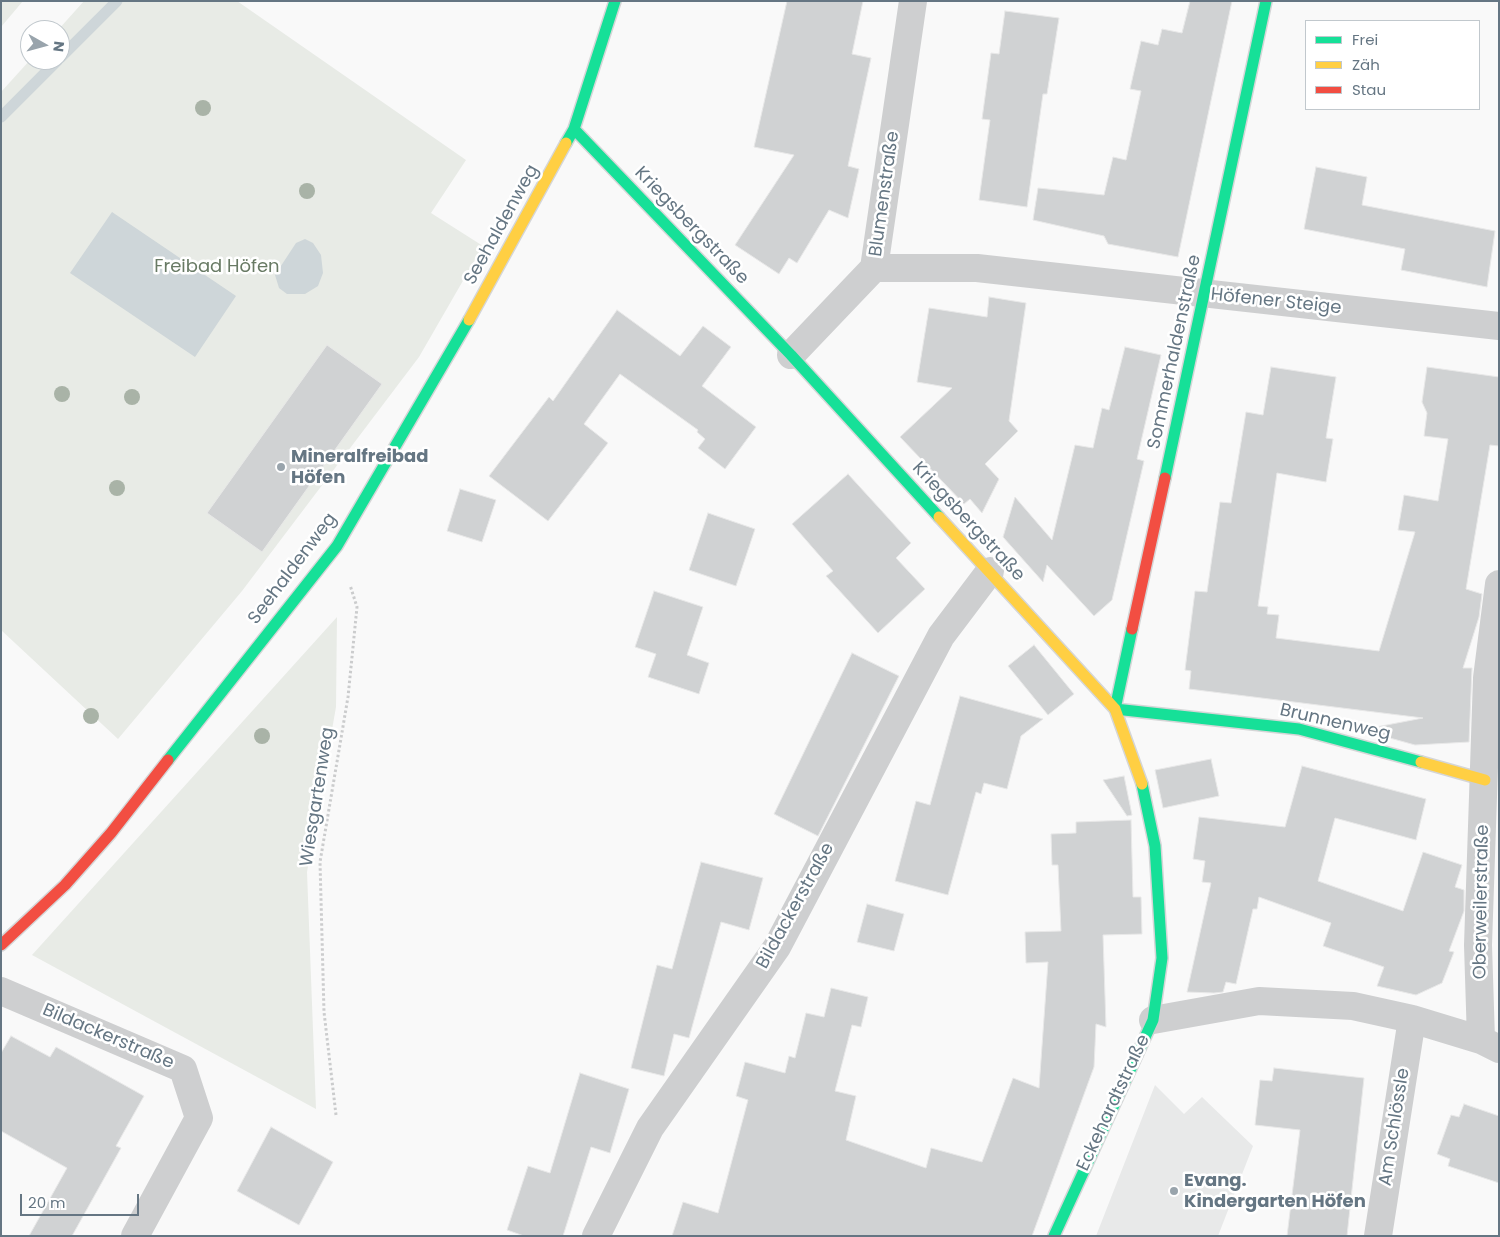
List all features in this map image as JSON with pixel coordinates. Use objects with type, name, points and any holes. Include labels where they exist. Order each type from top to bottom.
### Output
[{"type":"street","name":"Seehaldenweg","points":[[1,946],[65,885],[111,833],[337,546],[478,305],[574,129],[615,1]]},
{"type":"street","name":"Blumenstraße","points":[[791,355],[874,268],[913,1]]},
{"type":"street","name":"Sommerhaldenstraße","points":[[1115,708],[1205,295],[1266,1]]},
{"type":"street","name":"Kriegsbergstraße","points":[[574,129],[791,355],[1115,708],[1139,772],[1156,846],[1162,958],[1153,1020]]},
{"type":"street","name":"Höfener Steige","points":[[874,268],[977,268],[1205,295],[1499,326]]},
{"type":"street","name":"Bildackerstraße","points":[[596,1236],[650,1128],[777,947],[941,636],[990,572]]},
{"type":"street","name":"Oberweilerstraße","points":[[1490,1044],[1478,945],[1487,678],[1499,584]]},
{"type":"street","name":"Brunnenweg","points":[[1115,708],[1299,728],[1485,780]]},
{"type":"street","name":"Bildackerstraße","points":[[1,991],[183,1069],[199,1118],[135,1236]]},
{"type":"street","name":"Eckehardtstraße","points":[[1054,1236],[1153,1020],[1259,1000],[1353,1006],[1412,1019],[1490,1044]]},
{"type":"street","name":"Am Schlössle","points":[[1378,1236],[1412,1019]]},
{"type":"path","name":"Wiesgartenweg","points":[[336,1115],[324,1012],[320,862],[348,698],[357,607],[337,546]]},
{"type":"shaded area","points":[[112,212],[236,296],[195,357],[70,273]]},
{"type":"shaded area","points":[[305,239],[313,243],[321,255],[323,273],[318,286],[305,294],[287,294],[279,288],[275,275],[296,243]]},
{"type":"shaded area","name":"Evang. Kindergarten Höfen","points":[[1155,1085],[1184,1114],[1202,1097],[1253,1146],[1218,1236],[1096,1236]]},
{"type":"green space","points":[[1,1],[23,1],[1,27]]},
{"type":"green space","name":"Freibad Höfen","points":[[84,1],[237,1],[466,160],[431,213],[483,246],[419,357],[242,591],[118,739],[1,630],[1,92],[21,70],[70,70],[70,20],[67,20]]},
{"type":"green space","points":[[337,617],[336,707],[307,872],[316,1109],[32,955]]},
{"type":"building","points":[[787,1],[863,1],[852,54],[871,58],[848,166],[859,169],[848,218],[829,210],[797,263],[789,258],[779,274],[735,245],[794,155],[754,147]]},
{"type":"building","points":[[1190,1],[1232,1],[1178,257],[1108,244],[1104,236],[1033,220],[1038,188],[1104,195],[1113,157],[1126,160],[1141,91],[1130,89],[1141,41],[1158,45],[1162,29],[1182,33]]},
{"type":"building","points":[[1005,11],[1059,18],[1047,94],[1043,94],[1027,207],[979,200],[990,120],[982,119],[991,53],[999,54]]},
{"type":"building","points":[[1316,167],[1367,177],[1362,205],[1495,231],[1487,287],[1401,270],[1405,249],[1304,229]]},
{"type":"building","points":[[989,297],[1026,303],[1009,421],[1018,431],[985,464],[999,479],[982,513],[970,499],[964,504],[900,437],[952,388],[917,382],[929,308],[987,317]]},
{"type":"building","points":[[617,310],[680,356],[703,326],[731,347],[702,386],[756,427],[725,469],[698,448],[705,439],[697,432],[698,430],[620,374],[584,424],[608,443],[548,521],[489,476],[549,397],[553,401]]},
{"type":"building","name":"Mineralfreibad Höfen","points":[[327,345],[382,384],[262,552],[207,513]]},
{"type":"building","points":[[1125,347],[1161,355],[1137,459],[1144,461],[1112,600],[1094,616],[1047,565],[1043,582],[1003,537],[1015,497],[1052,540],[1075,445],[1093,448],[1102,408],[1109,410]]},
{"type":"building","points":[[1271,367],[1336,377],[1326,438],[1333,439],[1326,482],[1277,473],[1258,606],[1268,607],[1267,614],[1279,615],[1276,638],[1379,651],[1415,532],[1398,530],[1404,495],[1438,501],[1448,439],[1424,436],[1427,413],[1422,402],[1427,367],[1499,377],[1499,446],[1490,445],[1466,589],[1482,594],[1479,617],[1463,668],[1472,668],[1469,742],[1415,745],[1372,733],[1371,728],[1423,718],[1189,689],[1191,671],[1185,670],[1195,591],[1207,592],[1220,502],[1231,503],[1246,412],[1263,415]]},
{"type":"building","points":[[848,474],[911,543],[896,558],[925,589],[878,633],[826,576],[833,571],[792,524]]},
{"type":"building","points":[[460,489],[496,500],[482,542],[447,531]]},
{"type":"building","points":[[708,513],[755,529],[736,586],[689,570]]},
{"type":"building","points":[[654,591],[703,607],[687,655],[709,663],[699,694],[648,677],[656,654],[635,647]]},
{"type":"building","points":[[1034,645],[1074,694],[1048,715],[1008,666]]},
{"type":"building","points":[[852,653],[899,676],[818,836],[774,814]]},
{"type":"building","points":[[960,696],[1043,719],[1021,736],[1007,789],[984,783],[981,794],[976,792],[948,895],[895,881],[916,801],[930,805]]},
{"type":"building","points":[[1211,759],[1219,796],[1163,808],[1155,770]]},
{"type":"building","points":[[1302,766],[1426,799],[1416,840],[1335,818],[1318,881],[1403,911],[1423,852],[1462,865],[1455,887],[1464,890],[1464,911],[1449,951],[1454,952],[1442,983],[1416,995],[1377,986],[1384,967],[1323,946],[1331,923],[1259,897],[1257,909],[1253,909],[1236,984],[1226,982],[1223,992],[1187,992],[1211,883],[1202,882],[1205,861],[1193,859],[1199,817],[1285,827]]},
{"type":"building","points":[[1124,776],[1132,815],[1127,816],[1103,780]]},
{"type":"building","points":[[1131,820],[1133,897],[1141,897],[1142,934],[1103,935],[1106,1027],[1096,1024],[1094,1067],[1032,1236],[672,1236],[683,1202],[718,1213],[748,1100],[736,1096],[745,1062],[785,1073],[789,1056],[795,1058],[806,1013],[824,1017],[831,988],[868,997],[861,1027],[852,1025],[835,1091],[856,1096],[846,1140],[926,1168],[931,1148],[982,1162],[1013,1078],[1039,1088],[1048,962],[1026,963],[1025,932],[1061,931],[1058,865],[1052,865],[1051,834],[1076,833],[1076,822]]},
{"type":"building","points":[[701,862],[763,878],[749,930],[721,922],[689,1038],[674,1034],[664,1076],[631,1068],[657,965],[672,969]]},
{"type":"building","points":[[867,904],[904,914],[894,951],[857,942]]},
{"type":"building","points":[[11,1036],[50,1057],[56,1047],[144,1096],[116,1146],[121,1148],[72,1236],[29,1236],[67,1168],[1,1131],[1,1053]]},
{"type":"building","points":[[1274,1068],[1364,1078],[1347,1236],[1287,1236],[1300,1130],[1255,1125],[1260,1080],[1272,1081]]},
{"type":"building","points":[[580,1073],[629,1089],[610,1153],[591,1147],[563,1236],[524,1236],[507,1230],[528,1166],[550,1173]]},
{"type":"building","points":[[1464,1104],[1499,1116],[1499,1183],[1448,1166],[1450,1159],[1437,1154],[1451,1115],[1459,1117]]},
{"type":"building","points":[[271,1127],[333,1162],[299,1225],[237,1191]]},
{"type":"waterway","points":[[70,48],[117,1]]},
{"type":"waterway","points":[[1,117],[48,70]]},
{"type":"traffic: fast","points":[[566,143],[574,129],[615,1]]},
{"type":"traffic: fast","points":[[1165,478],[1266,1]]},
{"type":"traffic: fast","points":[[574,129],[791,355],[939,517]]},
{"type":"traffic: fast","points":[[168,760],[337,546],[469,320]]},
{"type":"traffic: fast","points":[[1132,629],[1115,709],[1299,729],[1421,762]]},
{"type":"traffic: fast","points":[[1054,1236],[1153,1020],[1162,958],[1155,846],[1142,784]]},
{"type":"traffic: slow","points":[[469,320],[566,143]]},
{"type":"traffic: slow","points":[[939,517],[1115,709],[1142,784]]},
{"type":"traffic: slow","points":[[1421,762],[1485,780]]},
{"type":"traffic: jam","points":[[1132,629],[1165,478]]},
{"type":"traffic: jam","points":[[1,945],[65,885],[111,833],[168,760]]},
{"type":"place","name":"Mineralfreibad Höfen","points":[[281,467]]},
{"type":"place","name":"Evang. Kindergarten Höfen","points":[[1174,1191]]}]
